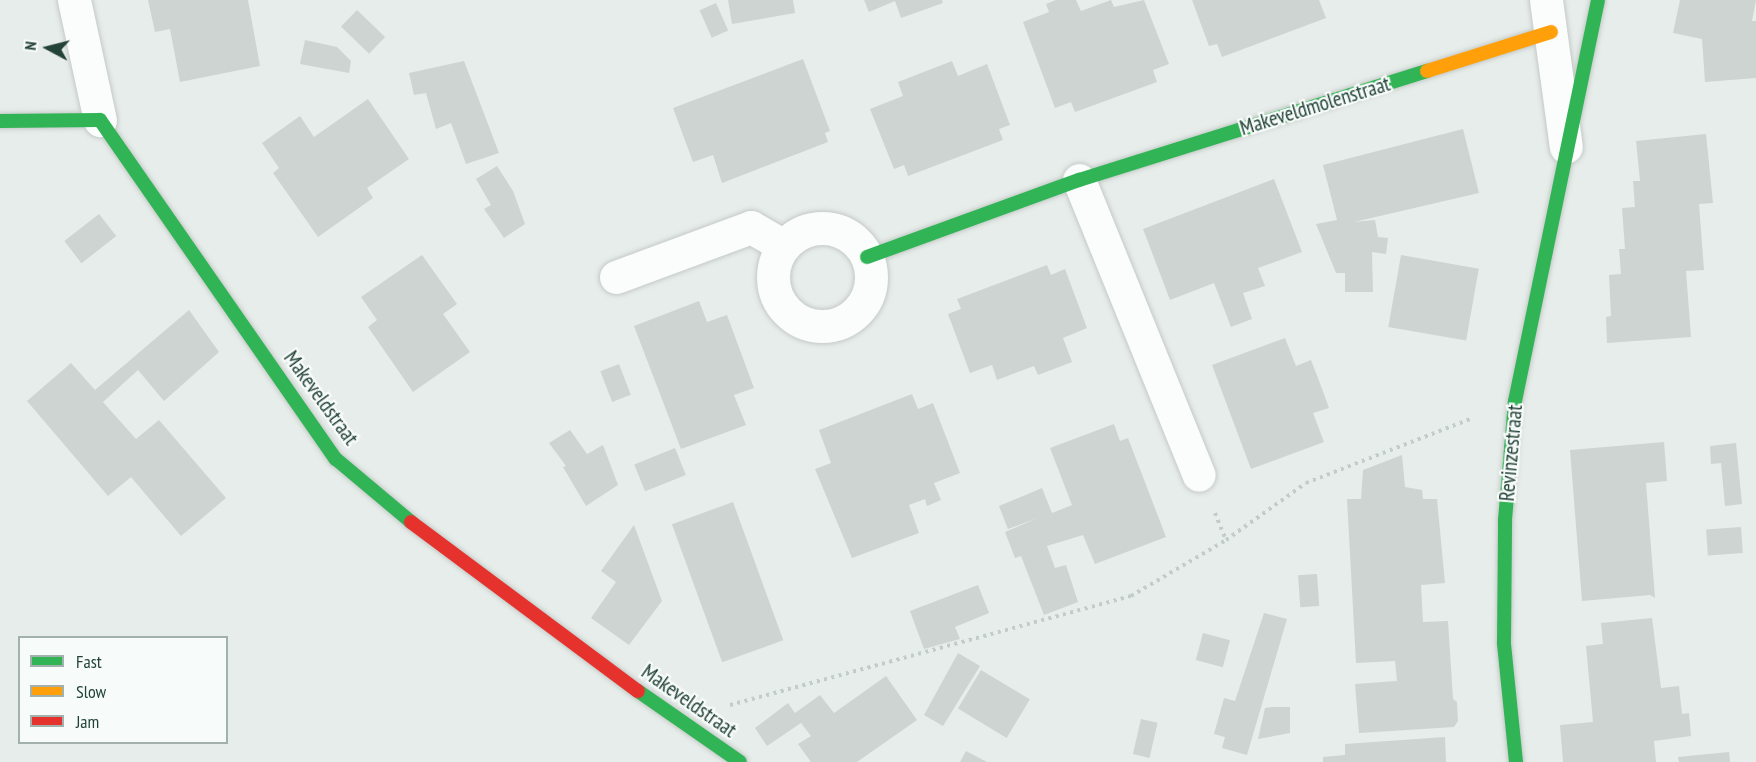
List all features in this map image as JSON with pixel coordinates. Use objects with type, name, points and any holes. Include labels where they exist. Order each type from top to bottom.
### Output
[{"type":"street","points":[[0,120],[100,120],[74,0]]},
{"type":"street","name":"Revinzestraat","points":[[1546,0],[1566,149]]},
{"type":"street","name":"Revinzestraat","points":[[1516,762],[1504,643],[1505,520],[1515,401],[1598,0]]},
{"type":"street","name":"Makeveldmolenstraat","points":[[867,257],[1079,180],[1551,32]]},
{"type":"street","name":"Makeveldstraat","points":[[100,120],[336,459],[388,505],[676,720],[740,762]]},
{"type":"street","points":[[1079,180],[1199,475]]},
{"type":"street","points":[[616,278],[751,227],[784,246]]},
{"type":"street","points":[[819,228],[847,236],[867,257],[870,289],[863,304],[838,323],[817,326],[797,320],[782,305],[773,286],[774,265],[784,246],[801,233],[819,228]]},
{"type":"path","points":[[676,720],[1131,596],[1226,540],[1306,483],[1515,401]]},
{"type":"building","points":[[148,0],[248,0],[260,66],[180,82],[170,29],[155,32]]},
{"type":"building","points":[[728,0],[793,0],[795,13],[732,24]]},
{"type":"building","points":[[864,0],[942,0],[943,3],[901,18],[895,1],[869,12]]},
{"type":"building","points":[[1056,0],[1076,0],[1081,11],[1111,0],[1114,7],[1144,0],[1169,64],[1153,70],[1157,82],[1075,112],[1071,102],[1055,108],[1023,22],[1049,12],[1046,4]]},
{"type":"building","points":[[1192,0],[1319,0],[1326,18],[1222,57],[1217,44],[1209,46]]},
{"type":"building","points":[[1680,0],[1756,0],[1752,21],[1756,21],[1756,78],[1705,82],[1702,39],[1673,33]]},
{"type":"building","points":[[716,3],[728,30],[712,38],[700,10]]},
{"type":"building","points":[[357,10],[385,37],[369,54],[341,27]]},
{"type":"building","points":[[305,40],[337,47],[351,61],[349,73],[300,64]]},
{"type":"building","points":[[803,59],[830,131],[825,133],[828,142],[722,183],[713,155],[693,162],[673,108]]},
{"type":"building","points":[[464,61],[499,153],[466,164],[451,123],[436,129],[426,93],[414,95],[409,73]]},
{"type":"building","points":[[952,61],[958,76],[987,64],[1010,125],[999,129],[1003,140],[908,176],[904,165],[894,169],[870,109],[903,96],[898,82]]},
{"type":"building","points":[[368,99],[409,159],[367,188],[373,198],[318,237],[273,173],[279,168],[262,143],[300,116],[314,137]]},
{"type":"building","points":[[1463,129],[1479,193],[1354,222],[1375,220],[1378,237],[1388,238],[1386,254],[1372,252],[1373,292],[1345,292],[1345,273],[1336,273],[1316,224],[1337,220],[1323,165]]},
{"type":"building","points":[[1706,134],[1713,203],[1699,204],[1704,270],[1686,271],[1691,337],[1607,343],[1606,317],[1611,316],[1609,275],[1621,274],[1619,249],[1625,249],[1622,208],[1635,207],[1633,181],[1640,181],[1636,141]]},
{"type":"building","points":[[497,166],[513,191],[525,224],[504,238],[484,209],[491,205],[476,179]]},
{"type":"building","points":[[1274,179],[1302,252],[1258,268],[1265,286],[1243,293],[1252,319],[1231,327],[1214,283],[1170,300],[1143,229]]},
{"type":"building","points":[[99,214],[116,236],[82,263],[64,241]]},
{"type":"building","points":[[422,255],[457,304],[443,314],[470,352],[413,392],[368,327],[377,320],[361,297]]},
{"type":"building","points":[[1401,255],[1479,269],[1466,341],[1388,327]]},
{"type":"building","points":[[1047,265],[1051,275],[1065,269],[1087,328],[1063,338],[1072,362],[1038,375],[1034,366],[997,380],[992,365],[970,373],[948,314],[961,309],[957,299]]},
{"type":"building","points":[[699,301],[707,322],[727,315],[754,388],[734,395],[746,425],[681,449],[634,326]]},
{"type":"building","points":[[189,310],[219,352],[164,401],[138,370],[103,402],[136,439],[159,420],[226,498],[181,536],[131,477],[108,496],[27,401],[71,363],[95,390]]},
{"type":"building","points":[[1285,338],[1296,366],[1311,360],[1321,386],[1329,408],[1313,413],[1324,442],[1251,469],[1212,365]]},
{"type":"building","points":[[619,364],[631,395],[612,402],[600,371]]},
{"type":"building","points":[[912,394],[918,409],[933,403],[960,473],[934,483],[941,500],[927,506],[925,499],[909,505],[919,533],[852,558],[815,469],[831,463],[819,430]]},
{"type":"building","points":[[1114,424],[1120,441],[1128,438],[1166,537],[1095,564],[1083,535],[1047,546],[1055,568],[1066,565],[1078,602],[1044,615],[1021,556],[1015,558],[1005,532],[1038,518],[1008,529],[999,506],[1042,488],[1052,513],[1072,505],[1050,448]]},
{"type":"building","points":[[570,430],[587,454],[603,445],[618,485],[586,506],[563,467],[566,466],[549,443]]},
{"type":"building","points":[[1664,442],[1667,481],[1646,483],[1655,598],[1650,595],[1582,601],[1570,450]]},
{"type":"building","points":[[1736,443],[1742,504],[1725,506],[1721,463],[1711,464],[1710,446]]},
{"type":"building","points":[[675,448],[686,475],[645,491],[634,464]]},
{"type":"building","points":[[1402,455],[1405,487],[1422,490],[1423,499],[1437,499],[1445,583],[1421,585],[1423,622],[1448,621],[1453,699],[1457,702],[1458,721],[1454,727],[1359,733],[1355,684],[1397,681],[1395,661],[1356,663],[1347,499],[1361,499],[1363,470]]},
{"type":"building","points":[[733,502],[783,640],[722,662],[672,524]]},
{"type":"building","points":[[634,525],[662,601],[629,645],[591,618],[616,582],[601,571]]},
{"type":"building","points":[[1741,527],[1743,553],[1708,555],[1706,529]]},
{"type":"building","points":[[1317,574],[1319,606],[1300,607],[1298,575]]},
{"type":"building","points":[[978,585],[989,613],[955,627],[960,639],[924,649],[910,611]]},
{"type":"building","points":[[1264,613],[1287,619],[1247,755],[1222,748],[1225,737],[1214,734],[1224,698],[1235,701]]},
{"type":"building","points":[[1652,618],[1661,688],[1679,686],[1682,714],[1689,713],[1691,736],[1654,741],[1656,762],[1563,762],[1560,725],[1593,722],[1586,646],[1603,644],[1601,623]]},
{"type":"building","points":[[1203,633],[1230,640],[1223,667],[1196,660]]},
{"type":"building","points":[[958,653],[980,666],[943,726],[924,715]]},
{"type":"building","points":[[981,670],[1030,699],[1007,738],[958,709]]},
{"type":"building","points":[[886,676],[917,720],[857,762],[811,762],[798,744],[811,736],[801,723],[767,746],[755,728],[788,703],[795,713],[820,695],[834,713]]},
{"type":"building","points":[[1290,707],[1290,733],[1258,739],[1265,708]]},
{"type":"building","points":[[1141,719],[1158,723],[1149,758],[1133,754]]},
{"type":"building","points":[[1445,737],[1446,762],[1323,762],[1323,757],[1345,755],[1345,744]]},
{"type":"building","points":[[966,751],[987,762],[960,762]]},
{"type":"building","points":[[1729,752],[1730,762],[1679,762],[1678,757]]},
{"type":"traffic: fast","points":[[1516,762],[1504,643],[1505,520],[1515,401],[1598,0]]},
{"type":"traffic: fast","points":[[867,257],[1079,180],[1427,71]]},
{"type":"traffic: fast","points":[[0,121],[100,120],[336,459],[411,522]]},
{"type":"traffic: fast","points":[[638,691],[740,762]]},
{"type":"traffic: slow","points":[[1427,71],[1551,32]]},
{"type":"traffic: jam","points":[[411,522],[638,691]]}]
